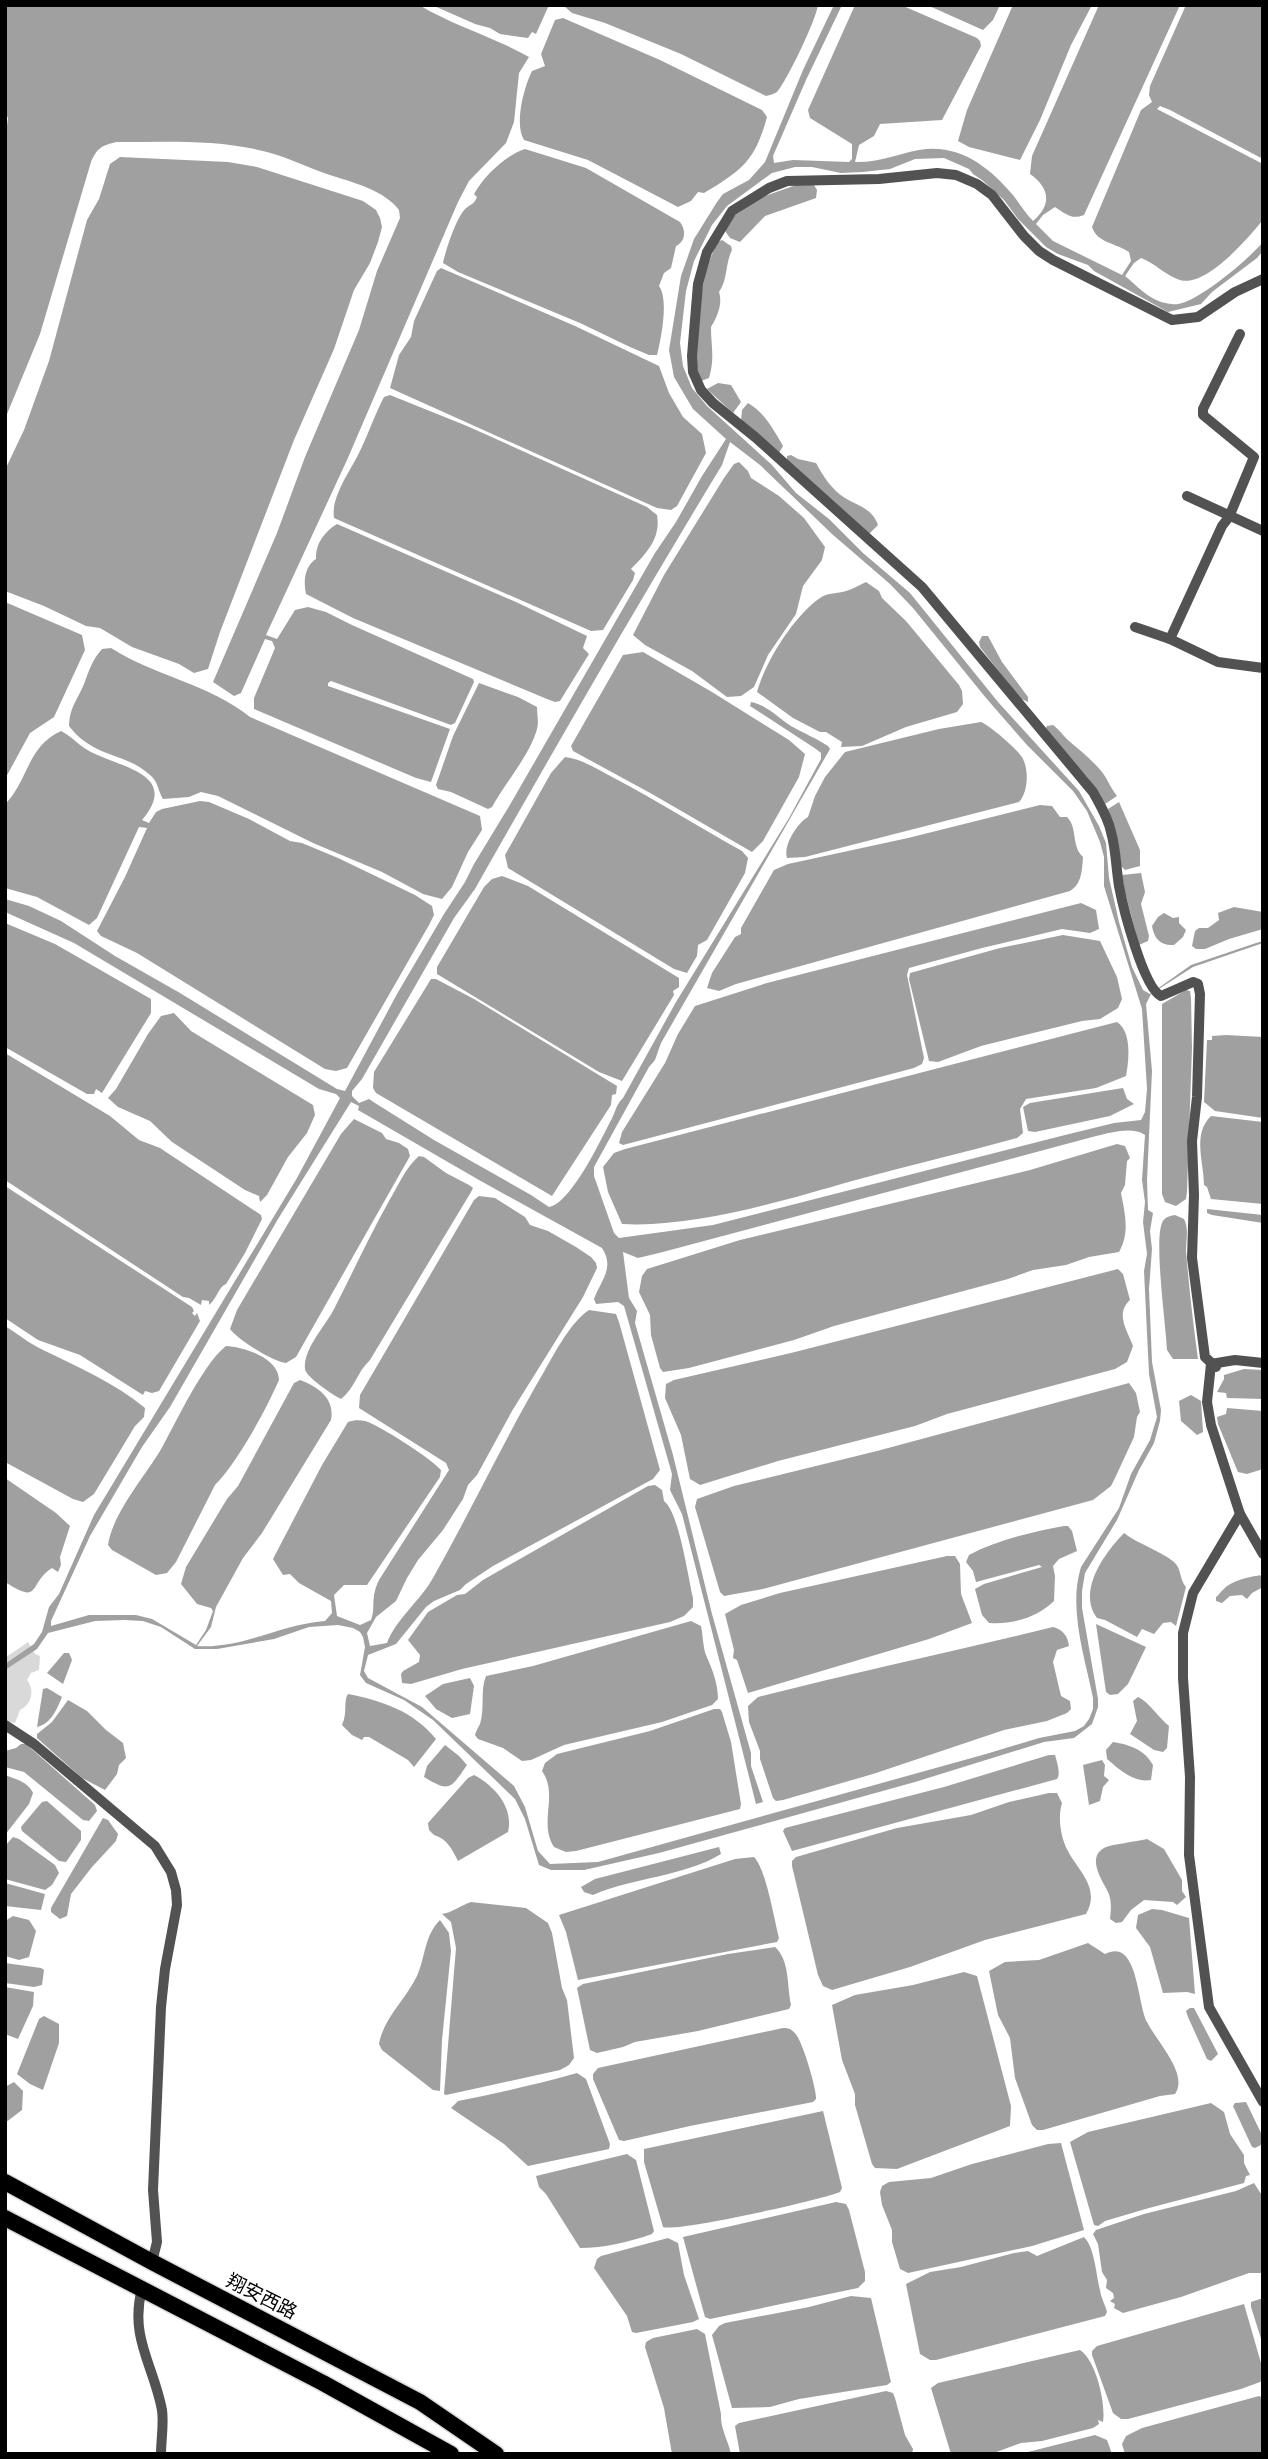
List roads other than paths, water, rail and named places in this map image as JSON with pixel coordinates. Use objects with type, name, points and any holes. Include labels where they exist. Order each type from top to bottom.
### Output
[{"type":"main road","name":"翔安西路","points":[[5,2182],[420,2402],[496,2454]]},
{"type":"main road","points":[[5,2218],[406,2427],[451,2454]]},
{"type":"street","points":[[1213,1365],[1205,1357],[1192,1258],[1192,1141],[1197,1097],[1198,985],[1193,982],[1166,995],[1154,991],[1128,925],[1111,831],[1093,792],[922,587],[701,390],[693,372],[692,356],[698,284],[707,252],[732,211],[769,188],[787,181],[854,180],[937,173],[956,175],[977,184],[992,195],[1024,236],[1052,260],[1172,320],[1198,317],[1235,292],[1263,279]]},
{"type":"street","points":[[1170,639],[1222,526],[1229,517],[1254,457],[1203,415],[1203,409],[1240,334]]},
{"type":"street","points":[[1187,496],[1263,531]]},
{"type":"street","points":[[1135,627],[1170,639],[1217,662],[1263,668]]},
{"type":"street","points":[[1213,1365],[1235,1360],[1263,1363]]},
{"type":"street","points":[[1213,1365],[1207,1402],[1211,1425],[1240,1514],[1263,1554]]},
{"type":"street","points":[[1240,1514],[1193,1593],[1182,1633],[1190,1777],[1189,1855],[1209,2007],[1263,2102]]},
{"type":"street","points":[[5,1725],[34,1744],[155,1846],[170,1872],[176,1890],[177,1905],[165,1969],[162,2007],[153,2190],[158,2242],[152,2262]]},
{"type":"street","points":[[142,2289],[138,2303],[138,2331],[162,2411],[161,2454]]}]
